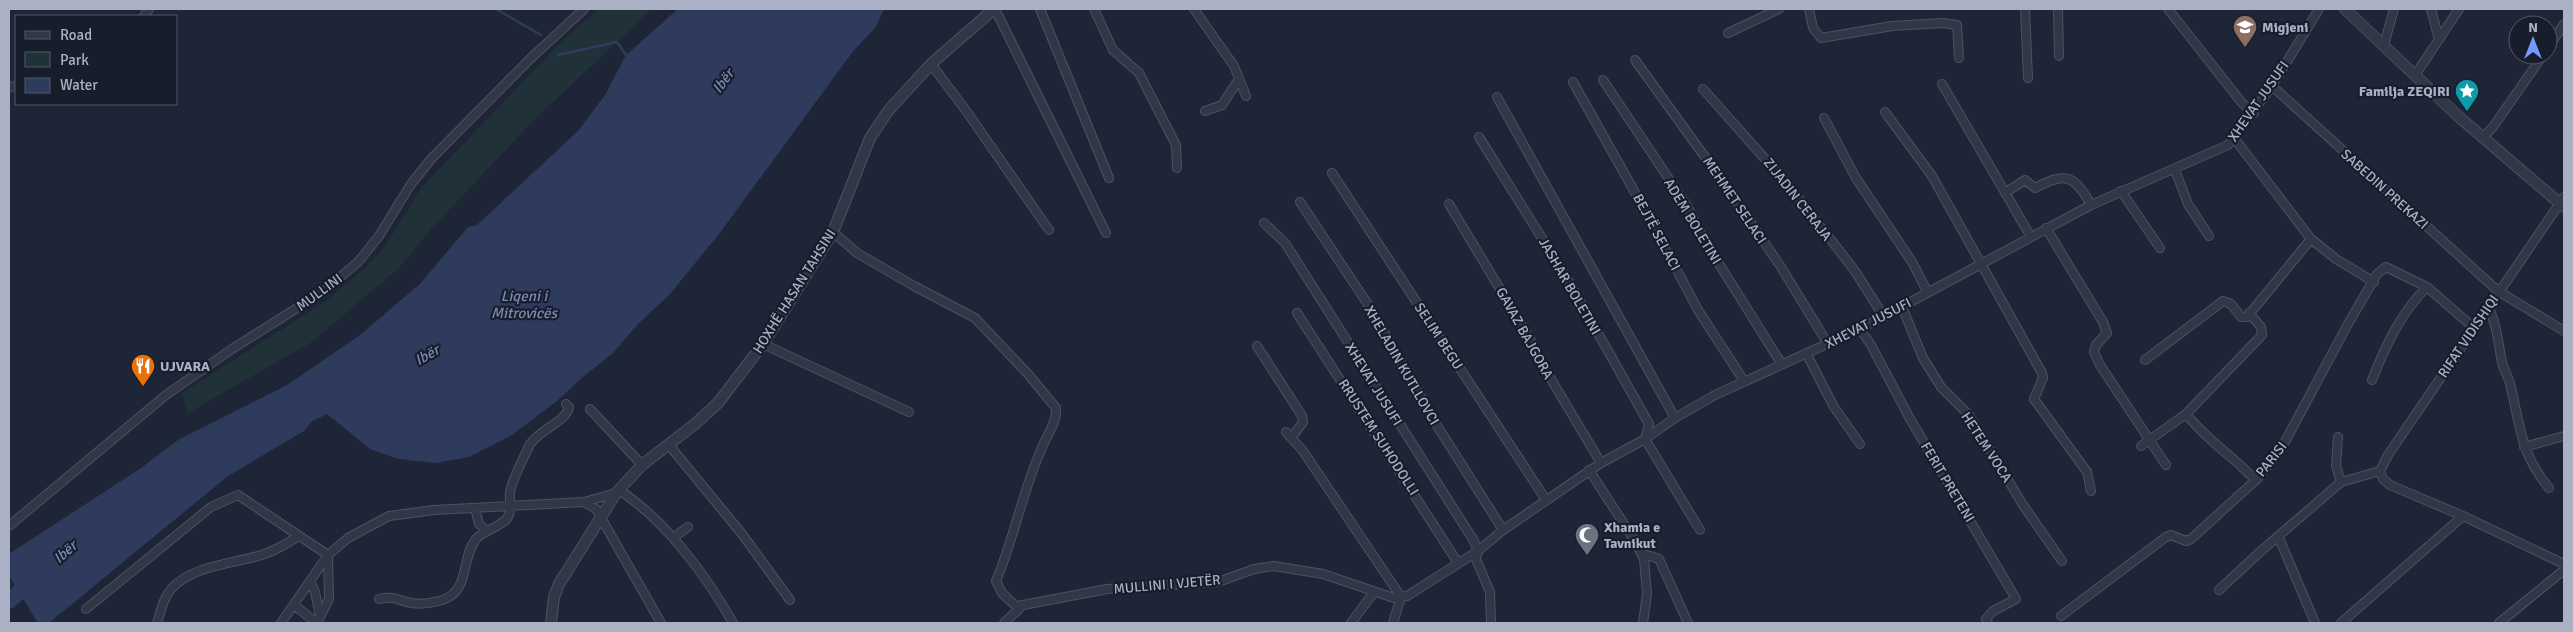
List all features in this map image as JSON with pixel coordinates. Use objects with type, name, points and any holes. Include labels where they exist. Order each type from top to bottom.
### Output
[{"type":"street","name":"MULLINI","points":[[9,526],[166,395],[232,349],[324,291],[359,262],[379,236],[411,184],[432,158],[531,58],[584,9]]},
{"type":"street","name":"HOXHË HASAN TAHSINI","points":[[551,623],[554,597],[559,584],[600,517],[618,492],[642,465],[696,424],[729,391],[763,344],[833,232],[870,138],[888,111],[931,64],[995,9]]},
{"type":"street","points":[[995,9],[1106,233]]},
{"type":"street","points":[[1040,9],[1109,178]]},
{"type":"street","points":[[1094,9],[1113,50],[1139,73],[1176,145],[1177,168]]},
{"type":"street","points":[[1194,9],[1228,56],[1246,96]]},
{"type":"street","points":[[1728,33],[1779,9]]},
{"type":"street","points":[[1809,9],[1813,28],[1821,38],[1892,26],[1943,23],[1957,25],[1959,58]]},
{"type":"street","points":[[2025,9],[2028,78]]},
{"type":"street","points":[[2058,9],[2059,56]]},
{"type":"street","points":[[2168,9],[2242,103],[2254,113]]},
{"type":"street","name":"XHEVAT JUSUFI","points":[[1401,597],[1415,592],[1478,551],[1503,530],[1589,470],[1645,439],[1675,418],[1744,381],[1884,317],[1927,291],[1982,265],[2046,228],[2091,205],[2175,170],[2228,145],[2254,113],[2319,9]]},
{"type":"street","points":[[2345,9],[2416,74],[2459,117],[2563,203]]},
{"type":"street","points":[[2384,45],[2394,9]]},
{"type":"street","points":[[2431,9],[2431,17],[2439,40]]},
{"type":"street","points":[[2416,74],[2459,9]]},
{"type":"street","name":"MEHMET SELACI","points":[[1635,60],[1724,182],[1781,267],[1828,344]]},
{"type":"street","points":[[931,64],[967,112],[1049,230]]},
{"type":"street","points":[[2483,137],[2536,65]]},
{"type":"street","points":[[1205,111],[1222,106],[1239,79]]},
{"type":"street","name":"ADEM BOLETINI","points":[[1603,80],[1687,206],[1706,243],[1782,363]]},
{"type":"street","name":"BEJTË SELACI","points":[[1573,82],[1698,310],[1744,381]]},
{"type":"street","points":[[1942,84],[2031,237]]},
{"type":"street","name":"SABEDIN PREKAZI","points":[[2272,86],[2498,291],[2564,331]]},
{"type":"street","name":"ZIJADIN CERAJA","points":[[1703,89],[1790,187],[1855,271],[1884,317]]},
{"type":"street","points":[[1497,97],[1675,418]]},
{"type":"street","points":[[1885,112],[1932,176],[1982,265],[1992,287],[2042,373],[2043,378],[2034,399],[2087,472],[2091,491]]},
{"type":"street","points":[[1824,118],[1856,178],[1912,262],[1927,291]]},
{"type":"street","name":"JASHAR BOLETINI","points":[[1479,137],[1571,285],[1649,424],[1645,439]]},
{"type":"street","points":[[2234,138],[2311,239],[2336,260],[2374,282]]},
{"type":"street","points":[[2175,170],[2188,204],[2209,236]]},
{"type":"street","name":"SELIM BEGU","points":[[1332,173],[1546,500]]},
{"type":"street","points":[[2005,192],[2025,180],[2035,188],[2056,177],[2062,177],[2073,182],[2091,205]]},
{"type":"street","points":[[2121,191],[2160,248]]},
{"type":"street","name":"XHELADIN KUTLLOVCI","points":[[1300,202],[1371,309],[1436,424],[1503,530]]},
{"type":"street","name":"RIFAT VIDISHIQI","points":[[2380,471],[2388,455],[2498,291],[2563,203]]},
{"type":"street","name":"GAVAZ BAJGORA","points":[[1450,204],[1530,339],[1600,463]]},
{"type":"street","name":"XHEVAT JUSUFI","points":[[1264,223],[1288,248],[1474,541],[1478,551],[1476,559],[1490,592],[1491,623]]},
{"type":"street","points":[[2046,228],[2103,322],[2107,333],[2096,345],[2094,352],[2100,365],[2166,465]]},
{"type":"street","points":[[833,232],[857,253],[975,318],[1028,374],[1056,408],[1055,421],[1031,472],[1006,558],[996,581],[1002,593],[1018,606],[1018,611],[1004,623]]},
{"type":"street","points":[[2145,360],[2224,301],[2231,304],[2241,317],[2247,316],[2311,239]]},
{"type":"street","name":"PARISI","points":[[2061,616],[2166,537],[2177,536],[2182,540],[2191,538],[2257,479],[2280,451],[2348,324],[2374,282],[2386,267],[2427,287],[2474,328]]},
{"type":"street","points":[[2372,380],[2387,344],[2411,305],[2427,287]]},
{"type":"street","points":[[2488,306],[2496,326],[2502,364],[2511,385],[2524,447],[2534,469],[2549,488]]},
{"type":"street","name":"HETEM VOCA","points":[[1902,307],[1924,358],[1941,387],[1969,415],[2023,505],[2062,561]]},
{"type":"street","name":"RRUSTEM SUHODOLLI","points":[[1297,313],[1458,563]]},
{"type":"street","points":[[2141,446],[2186,414],[2262,335],[2261,327],[2249,313]]},
{"type":"street","name":"FERIT PRETENI","points":[[1860,329],[1871,345],[1909,417],[2016,599],[1993,611],[1986,620],[1988,623]]},
{"type":"street","points":[[763,344],[909,412]]},
{"type":"street","points":[[1257,346],[1302,416],[1303,422],[1289,434],[1401,597],[1392,623]]},
{"type":"street","points":[[1806,353],[1834,407],[1860,444]]},
{"type":"street","points":[[379,599],[393,596],[412,604],[420,604],[448,598],[458,589],[470,547],[486,530],[508,518],[511,487],[529,446],[542,432],[567,413],[569,407],[566,404]]},
{"type":"street","points":[[590,409],[642,465]]},
{"type":"street","points":[[2186,414],[2207,437],[2242,467],[2247,474],[2257,479]]},
{"type":"street","points":[[2524,447],[2564,436]]},
{"type":"street","points":[[2338,437],[2336,466],[2341,482]]},
{"type":"street","points":[[1645,439],[1700,530]]},
{"type":"street","points":[[669,445],[742,534],[790,600]]},
{"type":"street","points":[[1589,470],[1641,553],[1648,585],[1643,623]]},
{"type":"street","points":[[2219,590],[2302,514],[2341,482],[2380,471],[2383,479],[2390,485],[2463,516],[2564,564]]},
{"type":"street","points":[[281,623],[328,555],[348,538],[389,516],[434,510],[584,502],[618,492],[646,510],[673,538],[733,623]]},
{"type":"street","points":[[86,609],[211,506],[238,495],[328,555]]},
{"type":"street","points":[[584,502],[594,507],[661,623]]},
{"type":"street","points":[[476,508],[480,524],[486,530]]},
{"type":"street","points":[[2341,623],[2463,516]]},
{"type":"street","points":[[673,538],[688,527]]},
{"type":"street","points":[[157,623],[163,601],[172,588],[182,580],[199,572],[273,551],[300,536]]},
{"type":"street","points":[[2278,538],[2315,623]]},
{"type":"street","points":[[1641,553],[1659,559],[1688,623]]},
{"type":"street","points":[[318,621],[328,599],[328,555]]},
{"type":"street","name":"MULLINI I VJETËR","points":[[1018,606],[1107,589],[1218,582],[1254,569],[1274,566],[1323,574],[1394,598],[1401,597]]},
{"type":"street","points":[[2499,623],[2564,570]]},
{"type":"street","points":[[310,581],[318,621]]},
{"type":"street","points":[[1351,623],[1374,592]]},
{"type":"street","points":[[294,606],[318,621]]},
{"type":"green space","points":[[599,9],[652,9],[534,120],[433,227],[399,268],[312,342],[188,413],[182,393],[326,301],[365,268],[385,247],[420,189],[562,41]]},
{"type":"water","name":"Liqeni i Mitrovicës","points":[[678,9],[884,9],[875,28],[854,50],[719,234],[670,294],[638,324],[612,354],[557,401],[512,435],[469,457],[436,463],[398,459],[370,449],[327,414],[311,422],[304,431],[228,476],[49,623],[38,623],[9,576],[9,554],[141,468],[178,440],[287,385],[360,335],[420,284],[468,227],[477,225],[578,131],[605,95],[626,55]]},
{"type":"waterway","points":[[496,9],[541,35]]},
{"type":"waterway","points":[[558,55],[617,42],[626,55]]},
{"type":"waterway","name":"Ibër","points":[[9,601],[35,578]]},
{"type":"place","name":"Migjeni","points":[[2245,48]]},
{"type":"place","name":"Familja ZEQIRI","points":[[2467,112]]},
{"type":"place","name":"UJVARA","points":[[143,387]]},
{"type":"place","name":"Xhamia e Tavnikut","points":[[1587,556]]}]
